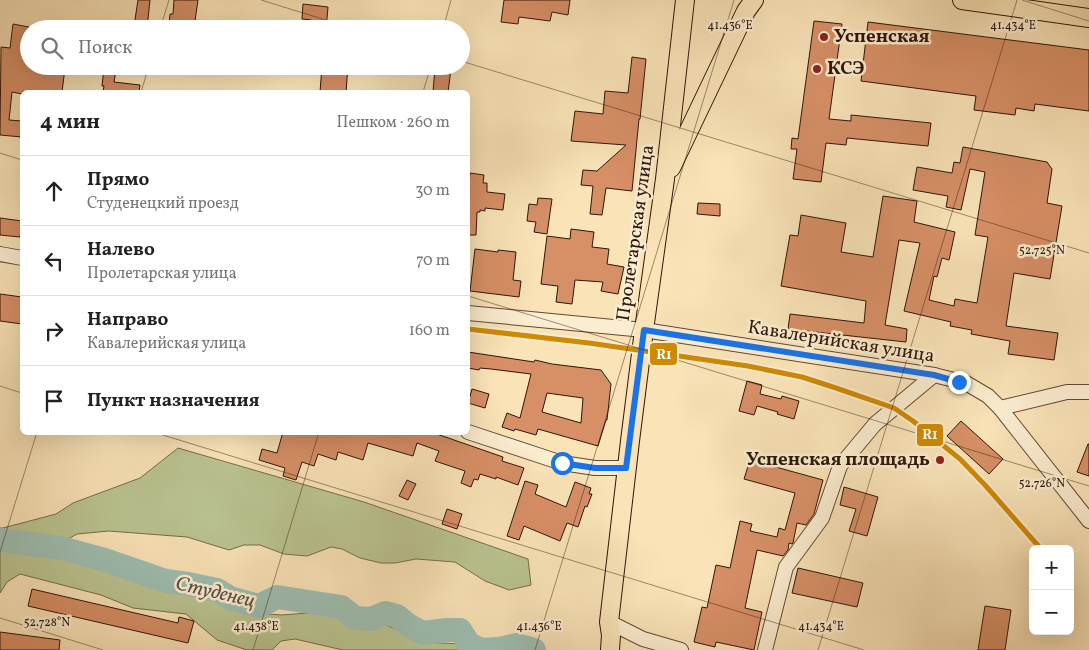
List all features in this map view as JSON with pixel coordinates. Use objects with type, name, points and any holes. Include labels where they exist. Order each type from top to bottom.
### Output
[{"type":"main road","name":"Пролетарская улица","points":[[610,636],[626,468],[665,179],[685,0]]},
{"type":"main road","points":[[665,179],[746,11],[754,0]]},
{"type":"main road","points":[[962,0],[1089,18]]},
{"type":"street","points":[[0,254],[20,258]]},
{"type":"street","name":"Кавалерийская улица","points":[[470,313],[644,330],[934,375],[966,383],[988,396],[1000,408],[1089,521]]},
{"type":"street","points":[[765,650],[786,567],[822,518],[840,466],[875,424],[934,375]]},
{"type":"street","points":[[1000,408],[1067,392],[1089,392]]},
{"type":"street","points":[[470,433],[562,463],[595,468],[626,468]]},
{"type":"street","points":[[610,636],[643,640],[681,650]]},
{"type":"green space","points":[[178,448],[364,502],[528,559],[531,585],[509,590],[485,581],[455,562],[416,559],[395,563],[381,563],[360,558],[342,549],[331,547],[307,556],[284,554],[260,545],[244,545],[229,550],[187,537],[109,531],[77,534],[61,543],[63,553],[71,560],[199,593],[253,613],[282,615],[308,613],[380,622],[423,642],[461,644],[476,650],[343,650],[295,639],[281,641],[272,650],[247,650],[217,640],[186,614],[133,608],[101,595],[20,574],[7,582],[0,593],[0,528],[56,514],[73,503],[140,478]]},
{"type":"building","points":[[138,0],[150,0],[148,20],[135,20]]},
{"type":"building","points":[[174,0],[198,0],[195,20],[169,20],[170,14],[173,14]]},
{"type":"building","points":[[504,0],[570,0],[568,15],[552,12],[550,21],[519,17],[518,24],[501,22]]},
{"type":"building","points":[[303,4],[328,7],[327,20],[302,19]]},
{"type":"building","points":[[814,21],[842,24],[829,119],[851,121],[851,115],[931,123],[928,146],[847,138],[846,145],[826,143],[821,182],[793,179],[797,149],[791,149],[792,138],[798,139]]},
{"type":"building","points":[[868,22],[1089,50],[1089,111],[1035,104],[1034,111],[1016,108],[1015,115],[974,110],[976,96],[861,81]]},
{"type":"building","points":[[13,24],[20,25],[20,75],[64,75],[62,90],[20,90],[20,94],[12,92],[9,120],[20,121],[20,137],[0,135],[1,47],[10,48]]},
{"type":"building","points":[[632,57],[646,59],[632,191],[606,188],[602,215],[590,214],[593,186],[581,185],[583,170],[597,171],[626,145],[571,141],[575,111],[603,114],[605,91],[628,93]]},
{"type":"building","points":[[103,75],[115,75],[114,82],[140,85],[139,90],[103,90],[104,86],[102,86]]},
{"type":"building","points":[[321,75],[347,75],[346,90],[320,90]]},
{"type":"building","points":[[434,75],[450,75],[448,90],[433,90]]},
{"type":"building","points":[[963,147],[1047,162],[1052,169],[1047,203],[1062,206],[1050,279],[1014,273],[1006,326],[1058,333],[1054,360],[1008,354],[1010,341],[971,334],[972,330],[950,326],[951,322],[904,311],[920,243],[899,240],[885,325],[907,329],[906,342],[788,329],[790,314],[864,323],[866,301],[781,286],[790,235],[798,236],[801,215],[846,223],[841,252],[873,257],[883,196],[917,201],[914,222],[955,232],[949,260],[942,258],[937,277],[934,276],[929,300],[954,306],[955,299],[977,303],[988,237],[975,235],[985,172],[970,169],[961,210],[946,207],[948,196],[913,190],[917,167],[952,173],[954,162],[960,163]]},
{"type":"building","points":[[470,173],[484,175],[483,183],[487,183],[487,192],[505,194],[503,210],[485,208],[485,211],[480,210],[480,212],[477,212],[476,235],[470,235]]},
{"type":"building","points":[[538,198],[552,199],[547,234],[534,232],[536,222],[527,221],[529,204],[537,205]]},
{"type":"building","points":[[698,203],[720,204],[720,216],[697,214]]},
{"type":"building","points":[[0,218],[20,221],[20,237],[0,235]]},
{"type":"building","points":[[571,229],[594,232],[592,247],[609,249],[607,264],[624,267],[618,294],[601,291],[603,282],[575,280],[572,304],[556,302],[558,286],[541,284],[547,236],[570,239]]},
{"type":"building","points":[[475,249],[516,252],[513,280],[521,281],[519,297],[470,291]]},
{"type":"building","points":[[0,294],[20,297],[20,324],[0,321]]},
{"type":"building","points":[[470,352],[601,370],[611,384],[607,420],[598,446],[538,429],[536,435],[502,427],[507,413],[520,418],[531,374],[480,368],[479,370],[470,368]],"holes":[[[547,393],[583,398],[581,423],[542,412]]]},
{"type":"building","points":[[747,381],[762,385],[760,394],[781,399],[782,396],[799,401],[794,419],[757,406],[754,415],[739,411]]},
{"type":"building","points":[[472,389],[489,394],[485,408],[470,404]]},
{"type":"building","points":[[961,421],[1003,459],[989,474],[947,436]]},
{"type":"building","points":[[282,435],[440,435],[503,457],[502,461],[524,468],[518,485],[496,477],[496,479],[480,474],[478,480],[474,479],[471,487],[461,483],[465,471],[435,461],[439,451],[417,443],[413,456],[368,443],[363,460],[338,452],[336,460],[318,454],[314,466],[302,462],[296,480],[283,476],[285,468],[259,460],[262,449],[277,453]]},
{"type":"building","points":[[1089,444],[1089,476],[1077,472]]},
{"type":"building","points":[[750,460],[823,480],[814,514],[806,525],[797,523],[793,543],[789,543],[788,550],[783,556],[757,550],[745,608],[762,612],[754,650],[716,642],[715,647],[694,642],[702,607],[707,608],[716,565],[730,568],[740,521],[752,524],[750,531],[777,537],[779,528],[785,530],[795,493],[744,479]]},
{"type":"building","points":[[407,480],[416,484],[408,500],[399,496]]},
{"type":"building","points":[[525,481],[538,485],[535,494],[566,507],[575,482],[591,488],[589,494],[592,494],[587,507],[585,506],[578,527],[567,523],[560,541],[524,526],[519,540],[507,536]]},
{"type":"building","points":[[844,487],[878,497],[867,536],[849,531],[856,509],[840,505]]},
{"type":"building","points":[[447,509],[462,514],[457,529],[442,524]]},
{"type":"building","points":[[798,568],[863,583],[857,607],[792,593]]},
{"type":"building","points":[[32,589],[178,623],[179,617],[194,621],[188,643],[28,606]]},
{"type":"building","points":[[985,606],[1011,610],[1005,650],[978,650]]},
{"type":"building","points":[[0,632],[60,640],[59,650],[0,650]]},
{"type":"waterway","name":"Студенец","points":[[0,540],[61,548],[105,560],[166,581],[217,590],[230,598],[259,606],[277,597],[341,607],[355,618],[371,619],[386,613],[397,616],[408,625],[423,633],[460,630],[469,644],[481,650],[517,645],[534,650]]},
{"type":"transit line","name":"R1","points":[[470,329],[589,343],[748,366],[802,377],[894,408],[960,459],[1038,545]]},
{"type":"place","name":"Успенская","points":[[824,37]]},
{"type":"place","name":"КСЭ","points":[[817,69]]},
{"type":"place","name":"Успенская площадь","points":[[940,460]]},
{"type":"route","points":[[562,463],[595,468],[626,468],[644,330],[934,375],[959,382]]}]
